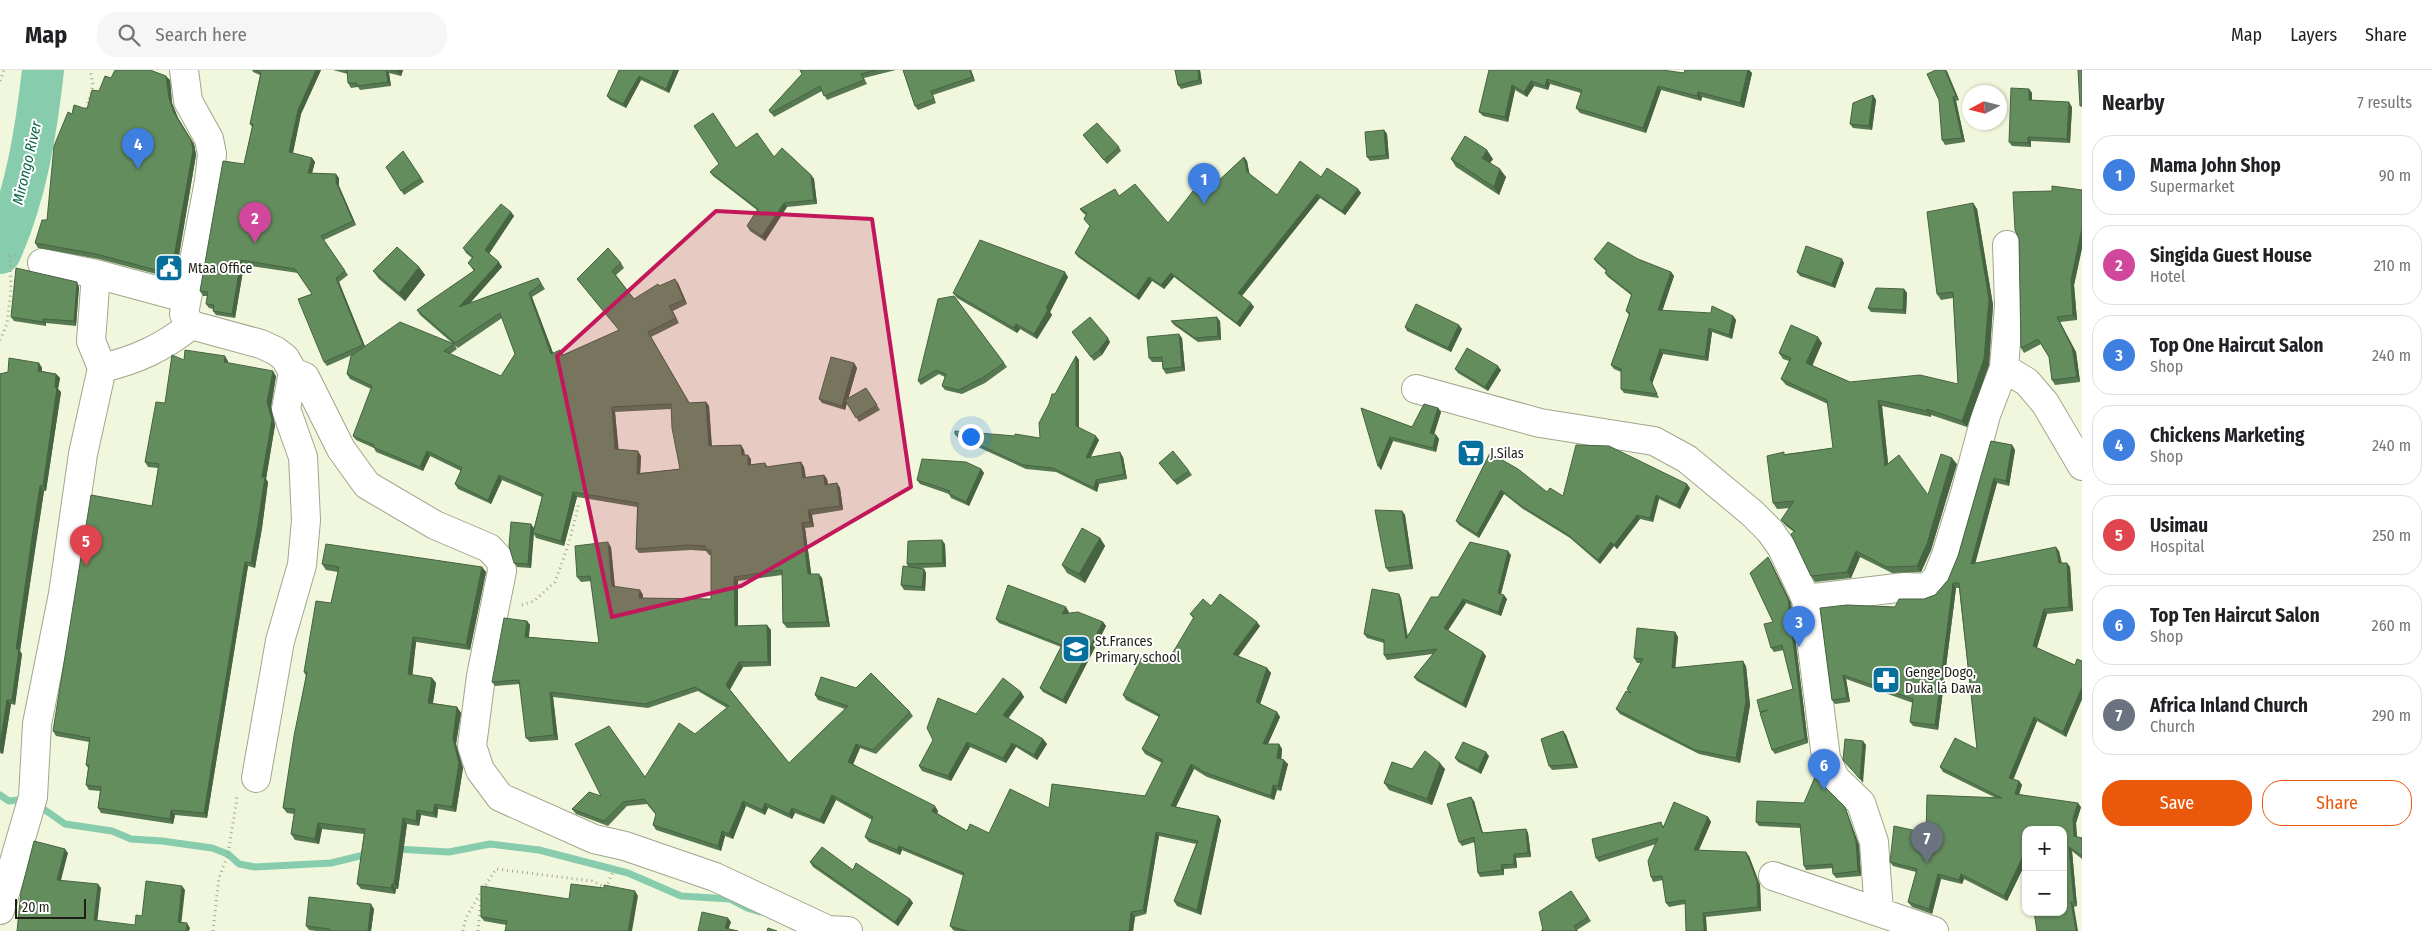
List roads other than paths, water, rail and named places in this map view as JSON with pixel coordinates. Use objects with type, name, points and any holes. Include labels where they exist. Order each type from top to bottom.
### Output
[{"type":"street","points":[[184,70],[188,101],[209,139],[212,154],[209,181],[185,298],[184,314],[190,325],[268,347],[285,358],[293,372],[305,377],[341,448],[367,485],[435,525],[489,548],[501,561],[502,571],[481,676],[472,746],[480,770],[500,796],[594,840],[625,846],[715,877],[828,930],[848,931]]},
{"type":"street","points":[[1806,599],[1905,587],[1928,588],[1937,578],[1964,497],[1986,415],[2004,368],[2009,305],[2007,246]]},
{"type":"street","points":[[42,263],[96,274],[185,298]]},
{"type":"street","points":[[0,910],[33,797],[36,724],[63,594],[83,454],[102,368],[91,341],[96,274]]},
{"type":"street","points":[[102,368],[136,360],[179,335],[190,325]]},
{"type":"street","points":[[2004,368],[2026,382],[2045,403],[2082,466]]},
{"type":"street","points":[[256,778],[280,641],[302,565],[306,520],[303,457],[286,409],[293,372]]},
{"type":"street","points":[[1416,388],[1516,417],[1642,438],[1665,446],[1687,459],[1752,513],[1770,531],[1782,548],[1806,599],[1826,758],[1835,778],[1861,803],[1874,842],[1879,912]]},
{"type":"street","points":[[1773,876],[1934,931]]},
{"type":"waterway","name":"Mirongo River","points":[[0,253],[17,209],[29,163],[43,70]]},
{"type":"waterway","points":[[0,795],[9,801],[18,800]]},
{"type":"waterway","points":[[45,810],[65,824],[112,831],[131,839],[212,848],[228,854],[239,864],[255,867],[331,863],[368,854]]},
{"type":"waterway","points":[[396,849],[449,852],[490,844],[539,850],[628,873],[681,896],[730,899],[760,912]]},
{"type":"place","name":"Chickens Marketing","points":[[138,169]]},
{"type":"place","name":"Mama John Shop","points":[[1204,204]]},
{"type":"place","name":"Singida Guest House","points":[[255,243]]},
{"type":"place","name":"Mtaa Office","points":[[169,268]]},
{"type":"place","name":"J.Silas","points":[[1471,453]]},
{"type":"place","name":"Usimau","points":[[86,566]]},
{"type":"place","name":"Top One Haircut Salon","points":[[1799,647]]},
{"type":"place","name":"St.Frances Primary school","points":[[1076,649]]},
{"type":"place","name":"Genge Dogo, Duka lá Dawa","points":[[1886,680]]},
{"type":"place","name":"Top Ten Haircut Salon","points":[[1824,790]]},
{"type":"place","name":"Africa Inland Church","points":[[1927,863]]}]
